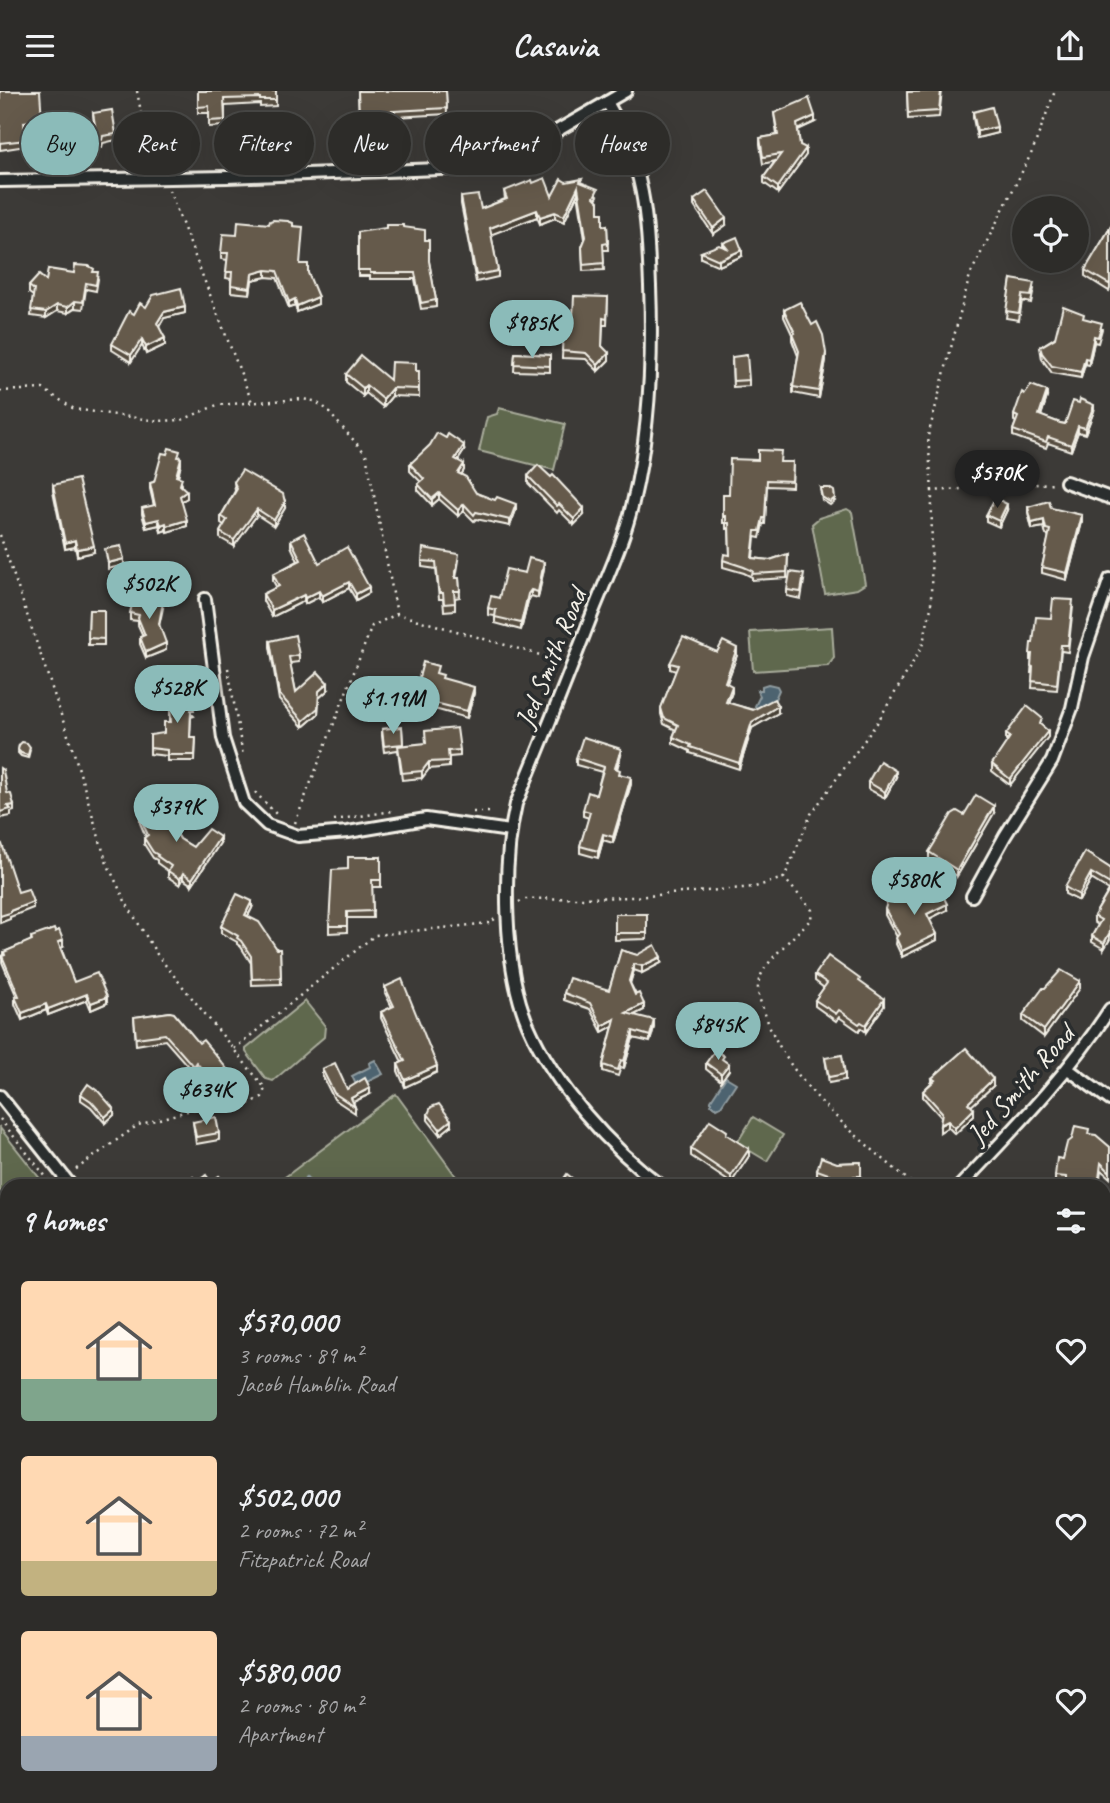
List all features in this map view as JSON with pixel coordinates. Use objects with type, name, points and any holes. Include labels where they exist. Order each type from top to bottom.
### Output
[{"type":"street","points":[[0,181],[466,169],[499,161],[522,151],[626,91]]},
{"type":"street","name":"Jed Smith Road","points":[[607,103],[628,141],[640,179],[647,217],[652,325],[648,423],[638,481],[623,537],[516,804],[509,831],[509,943],[527,1023],[545,1058],[572,1097],[605,1134],[653,1179]]},
{"type":"street","points":[[1066,482],[1109,496]]},
{"type":"street","points":[[972,896],[1005,836],[1052,761],[1072,708],[1083,657],[1110,579]]},
{"type":"street","points":[[205,599],[223,738],[244,803],[267,825],[298,836],[348,832],[425,820],[509,831]]},
{"type":"street","name":"Jed Smith Road","points":[[968,1179],[1069,1069],[1110,1009]]},
{"type":"street","points":[[1069,1069],[1110,1100]]},
{"type":"street","points":[[0,1096],[67,1179]]},
{"type":"path","points":[[137,91],[147,144],[164,178],[252,403]]},
{"type":"path","points":[[234,1049],[375,935],[490,923],[524,899],[634,897],[742,888],[764,885],[784,878],[811,814],[884,712],[922,647],[931,608],[932,491],[928,436],[970,275],[1032,152],[1055,91]]},
{"type":"path","points":[[0,391],[43,389],[74,409],[157,421],[182,420],[217,405],[302,399],[314,401],[324,407],[366,454],[397,614]]},
{"type":"path","points":[[932,491],[1066,482]]},
{"type":"path","points":[[0,535],[74,753],[106,861],[126,903],[158,955],[265,1089],[262,1097],[251,1104],[201,1107],[138,1125],[73,1179]]},
{"type":"path","points":[[295,823],[372,626],[397,614],[561,661]]},
{"type":"path","points":[[228,668],[244,758]]},
{"type":"path","points":[[250,781],[255,793],[276,814],[295,823],[304,823]]},
{"type":"path","points":[[325,822],[396,811]]},
{"type":"path","points":[[469,812],[494,812]]},
{"type":"path","points":[[784,878],[812,910],[811,919],[765,969],[759,981],[759,996],[769,1027],[786,1057],[818,1100],[907,1179]]},
{"type":"path","points":[[0,1119],[48,1179]]},
{"type":"green space","points":[[499,408],[565,424],[554,470],[479,451],[487,417],[497,414]]},
{"type":"green space","points":[[847,509],[852,512],[865,584],[857,589],[825,594],[812,524],[819,518]]},
{"type":"green space","points":[[832,627],[834,658],[828,666],[753,671],[750,632]]},
{"type":"green space","points":[[305,1001],[325,1026],[324,1037],[273,1081],[266,1079],[246,1049]]},
{"type":"green space","points":[[396,1094],[458,1179],[282,1179]]},
{"type":"green space","points":[[753,1117],[783,1135],[767,1161],[737,1143]]},
{"type":"green space","points":[[0,1128],[40,1179],[0,1179]]},
{"type":"water","points":[[762,686],[777,686],[779,690],[772,706],[757,710],[755,706],[760,696],[757,690],[762,690]]},
{"type":"water","points":[[375,1060],[383,1074],[357,1087],[352,1076],[370,1067],[369,1063]]},
{"type":"water","points":[[726,1077],[736,1083],[717,1108],[711,1104],[711,1100]]},
{"type":"building","points":[[0,91],[40,91],[41,112],[21,112],[21,141],[0,143]]},
{"type":"building","points":[[198,91],[276,91],[276,100],[224,99],[225,112],[214,112],[214,121],[209,121],[209,106],[198,107]]},
{"type":"building","points":[[358,91],[446,91],[447,108],[359,112]]},
{"type":"building","points":[[941,91],[939,111],[908,113],[907,92]]},
{"type":"building","points":[[809,98],[815,116],[797,124],[800,145],[806,148],[778,187],[764,177],[781,154],[763,157],[760,138],[778,135],[774,113]]},
{"type":"building","points":[[992,107],[997,127],[977,131],[973,112]]},
{"type":"building","points":[[112,110],[113,134],[103,136],[99,141],[99,112]]},
{"type":"building","points":[[545,178],[552,196],[561,179],[566,182],[582,179],[580,182],[598,189],[594,197],[599,202],[599,213],[603,213],[603,226],[607,225],[608,243],[603,244],[604,263],[583,265],[582,247],[586,237],[578,187],[564,216],[555,212],[540,217],[537,210],[490,228],[498,271],[476,275],[461,197],[478,195],[481,209],[507,199],[504,191]]},
{"type":"building","points":[[707,191],[726,218],[713,228],[694,200]]},
{"type":"building","points":[[273,220],[288,221],[293,223],[293,226],[303,227],[300,264],[308,264],[308,273],[318,297],[297,306],[295,299],[289,302],[277,271],[266,270],[252,274],[250,288],[231,285],[232,272],[226,272],[228,253],[221,253],[223,234],[237,235],[238,221],[269,224]]},
{"type":"building","points":[[386,225],[403,225],[425,230],[425,240],[429,240],[429,261],[436,300],[421,303],[415,273],[370,273],[370,270],[358,270],[358,232],[386,228]]},
{"type":"building","points":[[1110,228],[1109,284],[1089,272],[1089,263]]},
{"type":"building","points":[[737,237],[742,250],[719,260],[701,252],[719,245],[727,248],[723,243]]},
{"type":"building","points":[[75,265],[89,266],[94,269],[93,272],[98,272],[96,285],[86,283],[83,302],[75,301],[68,307],[57,305],[46,312],[31,310],[34,290],[29,286],[39,275],[46,281],[48,269],[74,273]]},
{"type":"building","points":[[1011,279],[1034,283],[1031,296],[1022,295],[1019,313],[1006,311]]},
{"type":"building","points":[[181,288],[185,307],[164,312],[157,323],[165,338],[146,347],[142,339],[131,355],[112,344],[129,311],[134,314],[140,303],[146,307],[153,295]]},
{"type":"building","points":[[574,296],[608,297],[607,319],[603,318],[602,346],[609,353],[598,365],[586,353],[562,351],[564,317],[573,316]]},
{"type":"building","points":[[800,302],[812,325],[817,322],[823,335],[826,353],[819,391],[793,387],[799,351],[792,334],[795,333],[784,310]]},
{"type":"building","points":[[1063,306],[1084,314],[1083,318],[1102,323],[1098,337],[1094,336],[1089,359],[1085,358],[1081,372],[1052,366],[1040,347],[1055,338]]},
{"type":"building","points":[[515,353],[550,355],[550,366],[514,364]]},
{"type":"building","points":[[747,355],[749,380],[733,381],[732,357]]},
{"type":"building","points":[[361,356],[390,380],[391,362],[416,363],[419,389],[392,388],[383,399],[366,385],[363,388],[346,374]]},
{"type":"building","points":[[1031,385],[1047,391],[1039,415],[1060,423],[1065,424],[1073,401],[1079,403],[1080,399],[1094,405],[1085,428],[1078,426],[1071,445],[1048,437],[1046,442],[1013,430],[1018,417],[1014,415],[1022,392],[1025,394]]},
{"type":"building","points":[[437,433],[446,438],[448,434],[464,445],[455,459],[464,464],[458,473],[466,477],[476,493],[516,504],[510,520],[476,512],[474,515],[464,504],[458,510],[439,493],[432,499],[418,484],[424,479],[410,464],[430,445]]},
{"type":"building","points":[[169,448],[180,451],[176,476],[182,478],[180,485],[187,491],[180,496],[187,520],[167,526],[166,523],[161,525],[159,519],[146,522],[142,508],[155,505],[150,483],[154,482],[162,453],[167,454]]},
{"type":"building","points":[[758,450],[781,451],[780,462],[793,462],[792,481],[767,480],[765,518],[760,531],[755,531],[752,558],[770,560],[788,554],[787,572],[752,574],[753,571],[723,560],[724,554],[730,555],[729,523],[726,523],[726,516],[723,516],[723,494],[729,494],[730,459],[758,460]]},
{"type":"building","points":[[538,465],[551,477],[553,475],[584,508],[574,519],[559,504],[557,506],[528,476]]},
{"type":"building","points":[[242,470],[283,494],[285,502],[274,520],[257,509],[234,540],[220,532],[227,520],[221,516],[237,489],[234,482]]},
{"type":"building","points":[[78,479],[94,546],[77,549],[75,540],[65,543],[53,485]]},
{"type":"building","points":[[820,488],[834,491],[835,498],[830,502],[822,497]]},
{"type":"building","points":[[995,498],[1007,504],[999,521],[986,515]]},
{"type":"building","points":[[1049,501],[1051,508],[1082,515],[1067,573],[1042,567],[1050,530],[1046,529],[1044,520],[1032,523],[1028,507]]},
{"type":"building","points":[[304,533],[319,563],[347,547],[369,587],[356,594],[349,582],[322,596],[319,591],[305,598],[304,595],[272,610],[263,594],[279,586],[273,574],[301,560],[291,540]]},
{"type":"building","points":[[121,546],[124,559],[108,563],[105,549]]},
{"type":"building","points":[[423,548],[459,554],[455,578],[459,578],[460,591],[454,591],[455,603],[444,604],[443,593],[439,593],[436,562],[422,561]]},
{"type":"building","points":[[529,558],[544,562],[538,592],[531,590],[528,594],[521,623],[495,617],[496,610],[488,608],[491,596],[499,598],[506,569],[525,573]]},
{"type":"building","points":[[790,572],[804,574],[801,592],[787,590]]},
{"type":"building","points":[[134,596],[163,602],[159,624],[166,643],[146,652],[140,637],[145,635],[139,615],[130,613]]},
{"type":"building","points":[[1053,599],[1073,600],[1068,645],[1061,645],[1057,684],[1032,681],[1030,654],[1036,617],[1051,618]]},
{"type":"building","points":[[89,610],[104,610],[104,639],[88,638]]},
{"type":"building","points":[[295,635],[299,655],[289,657],[296,692],[318,672],[328,683],[319,691],[318,708],[303,721],[279,694],[270,641]]},
{"type":"building","points":[[683,637],[717,652],[723,641],[737,648],[725,682],[732,686],[726,702],[753,710],[774,699],[778,706],[752,722],[739,763],[690,747],[691,745],[673,737],[678,725],[664,718],[661,708],[678,665],[670,663]]},
{"type":"building","points":[[423,662],[438,666],[436,673],[443,675],[442,678],[474,687],[467,711],[427,701],[429,692],[416,689]]},
{"type":"building","points":[[184,683],[194,710],[191,710],[190,737],[196,737],[195,755],[167,755],[167,750],[150,748],[150,735],[164,733],[164,722],[171,722],[166,688]]},
{"type":"building","points":[[1027,706],[1042,718],[1040,724],[1048,731],[1010,779],[992,764],[1010,737],[1006,734]]},
{"type":"building","points":[[402,727],[403,744],[384,746],[382,729]]},
{"type":"building","points":[[457,728],[460,750],[448,751],[449,761],[429,762],[422,771],[402,773],[398,746],[426,743],[425,731]]},
{"type":"building","points":[[583,737],[621,749],[615,768],[620,770],[619,774],[631,777],[613,837],[603,834],[598,851],[580,846],[590,812],[583,810],[588,792],[596,795],[604,767],[576,758]]},
{"type":"building","points":[[22,742],[30,747],[28,755],[18,750]]},
{"type":"building","points":[[880,761],[896,771],[885,792],[868,782]]},
{"type":"building","points":[[0,768],[3,770],[7,793],[11,794],[14,805],[8,806],[11,809],[0,812]]},
{"type":"building","points":[[976,795],[994,806],[957,870],[929,852],[952,814],[957,811],[964,815]]},
{"type":"building","points":[[170,804],[175,815],[167,818],[180,839],[193,847],[208,829],[220,837],[192,879],[183,873],[180,879],[168,871],[171,866],[153,852],[144,838],[148,835],[140,817]]},
{"type":"building","points":[[2,844],[18,892],[28,889],[33,902],[0,916],[0,845]]},
{"type":"building","points":[[1085,852],[1110,868],[1110,884],[1091,873],[1079,895],[1065,887]]},
{"type":"building","points":[[348,857],[381,857],[381,880],[372,880],[373,911],[347,912],[347,926],[329,926],[332,870],[348,869]]},
{"type":"building","points":[[940,889],[947,904],[927,914],[937,934],[902,951],[896,938],[899,934],[885,909],[888,898],[899,899],[924,891],[926,896]]},
{"type":"building","points":[[1110,889],[1110,932],[1104,943],[1092,936],[1101,920],[1094,916]]},
{"type":"building","points":[[237,894],[252,901],[245,915],[259,922],[277,949],[280,949],[281,978],[252,979],[251,956],[238,936],[221,926]]},
{"type":"building","points":[[615,914],[647,914],[647,933],[615,933]]},
{"type":"building","points":[[54,929],[55,932],[59,930],[63,940],[58,942],[74,982],[97,973],[107,997],[91,1003],[87,994],[48,1009],[46,1004],[22,1013],[15,997],[19,996],[2,956],[5,955],[4,952],[32,940],[31,937]]},
{"type":"building","points":[[655,945],[661,957],[642,966],[634,964],[629,981],[635,995],[639,993],[644,1004],[626,1013],[654,1020],[650,1036],[633,1031],[624,1061],[621,1060],[618,1070],[603,1065],[615,1019],[602,1026],[590,1003],[564,993],[569,978],[609,990],[621,950],[637,955]]},
{"type":"building","points":[[828,956],[884,999],[866,1025],[861,1022],[859,1024],[839,1010],[836,1014],[815,1000],[827,983],[815,975]]},
{"type":"building","points":[[1061,970],[1080,981],[1044,1030],[1023,1015],[1043,988]]},
{"type":"building","points":[[402,979],[437,1066],[405,1080],[398,1064],[405,1061],[381,1012],[394,1006],[385,987]]},
{"type":"building","points":[[174,1013],[199,1043],[203,1040],[233,1076],[221,1086],[196,1062],[193,1066],[165,1034],[136,1038],[134,1017]]},
{"type":"building","points":[[966,1048],[993,1079],[968,1103],[974,1109],[955,1128],[948,1121],[940,1125],[942,1112],[923,1091],[935,1080],[932,1078]]},
{"type":"building","points":[[715,1050],[724,1056],[722,1059],[729,1064],[721,1074],[706,1063]]},
{"type":"building","points":[[842,1055],[845,1074],[829,1077],[825,1058]]},
{"type":"building","points":[[335,1063],[347,1089],[365,1078],[370,1088],[351,1098],[355,1107],[334,1093],[322,1069]]},
{"type":"building","points":[[88,1084],[114,1109],[105,1117],[81,1094]]},
{"type":"building","points":[[439,1104],[451,1120],[440,1129],[428,1114],[431,1107]]},
{"type":"building","points":[[216,1117],[219,1133],[196,1137],[193,1122]]},
{"type":"building","points":[[710,1120],[749,1149],[731,1176],[691,1149]]},
{"type":"building","points":[[1075,1126],[1089,1129],[1088,1134],[1096,1135],[1110,1147],[1110,1172],[1101,1163],[1099,1179],[1066,1179],[1055,1176],[1057,1158],[1063,1159],[1067,1143],[1072,1139]]},
{"type":"building","points":[[821,1157],[837,1163],[861,1162],[861,1176],[854,1176],[854,1179],[831,1179],[831,1175],[817,1170]]}]
